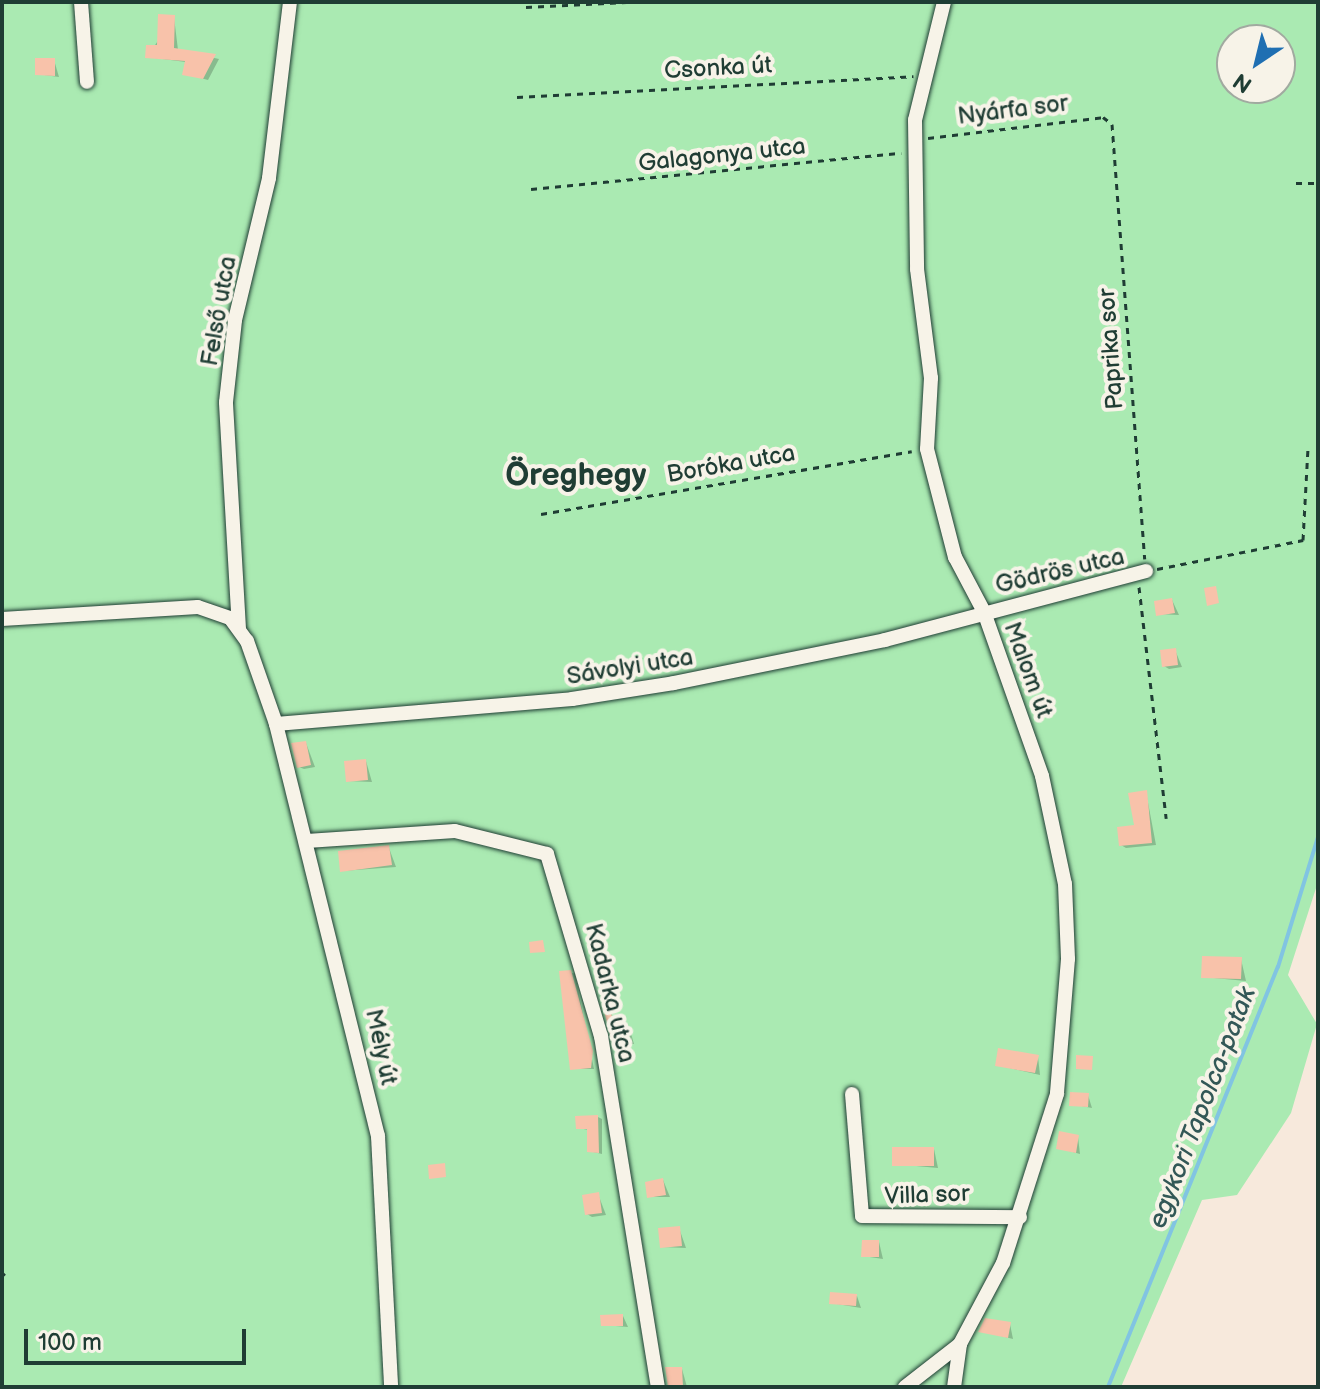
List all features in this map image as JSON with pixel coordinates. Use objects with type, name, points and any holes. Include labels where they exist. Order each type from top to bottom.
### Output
[{"type":"street","points":[[81,2],[87,82]]},
{"type":"street","name":"Felső utca","points":[[276,724],[239,629],[226,402],[235,320],[269,178],[290,2]]},
{"type":"street","name":"Malom út","points":[[944,2],[921,76],[916,146],[917,269],[931,378],[927,449],[955,557],[984,612],[1042,776],[1065,884],[1068,959],[1057,1094],[1020,1217],[960,1344]]},
{"type":"street","name":"Gödrös utca","points":[[984,612],[1142,574]]},
{"type":"street","points":[[2,619],[198,607],[221,613],[239,629]]},
{"type":"street","name":"Sávolyi utca","points":[[276,724],[674,683],[984,612]]},
{"type":"street","name":"Mély út","points":[[276,724],[378,1136],[391,1387]]},
{"type":"street","name":"Kadarka utca","points":[[307,841],[455,831],[547,854],[601,1036],[658,1387]]},
{"type":"street","name":"Villa sor","points":[[852,1094],[862,1216],[1020,1217]]},
{"type":"street","points":[[905,1387],[960,1344]]},
{"type":"street","points":[[954,1387],[960,1344]]},
{"type":"path","points":[[526,7],[627,2]]},
{"type":"path","name":"Csonka út","points":[[517,97],[921,76]]},
{"type":"path","name":"Nyárfa sor","points":[[916,146],[1103,117],[1112,124]]},
{"type":"path","name":"Paprika sor","points":[[1112,124],[1142,574],[1166,818]]},
{"type":"path","name":"Galagonya utca","points":[[531,189],[916,146]]},
{"type":"path","points":[[1296,183],[1318,183]]},
{"type":"path","points":[[1142,574],[1303,540],[1308,447]]},
{"type":"path","name":"Boróka utca","points":[[541,514],[927,449]]},
{"type":"green space","points":[[2,2],[1318,2],[1318,882],[1288,975],[1317,1024],[1291,1113],[1237,1195],[1202,1200],[1121,1387],[2,1387]]},
{"type":"building","points":[[158,14],[175,15],[174,48],[216,54],[203,79],[182,75],[185,61],[145,58],[146,45],[157,45]]},
{"type":"building","points":[[35,58],[55,58],[55,76],[35,75]]},
{"type":"building","points":[[1216,586],[1219,603],[1207,606],[1204,588]]},
{"type":"building","points":[[1172,598],[1175,613],[1156,616],[1154,601]]},
{"type":"building","points":[[1176,648],[1178,665],[1162,667],[1160,650]]},
{"type":"building","points":[[306,741],[311,765],[297,768],[291,743]]},
{"type":"building","points":[[366,759],[368,780],[346,782],[344,761]]},
{"type":"building","points":[[1147,790],[1152,843],[1119,846],[1117,827],[1134,825],[1128,793]]},
{"type":"building","points":[[389,845],[392,865],[340,872],[338,851]]},
{"type":"building","points":[[543,940],[545,952],[530,953],[529,942]]},
{"type":"building","points":[[1202,956],[1242,957],[1241,979],[1201,978]]},
{"type":"building","points":[[571,970],[593,1051],[591,1068],[570,1070],[559,971]]},
{"type":"building","points":[[609,1006],[615,1027],[626,1025],[630,1042],[613,1046],[603,1007]]},
{"type":"building","points":[[998,1048],[1039,1055],[1035,1073],[995,1066]]},
{"type":"building","points":[[1076,1055],[1093,1056],[1092,1070],[1076,1069]]},
{"type":"building","points":[[1070,1092],[1089,1093],[1088,1107],[1069,1106]]},
{"type":"building","points":[[598,1115],[599,1153],[587,1152],[587,1129],[576,1129],[575,1116]]},
{"type":"building","points":[[1059,1131],[1079,1135],[1076,1153],[1056,1149]]},
{"type":"building","points":[[892,1147],[934,1147],[934,1166],[892,1166]]},
{"type":"building","points":[[445,1163],[446,1177],[429,1179],[428,1165]]},
{"type":"building","points":[[663,1178],[666,1195],[647,1198],[645,1182]]},
{"type":"building","points":[[599,1192],[602,1213],[585,1215],[582,1195]]},
{"type":"building","points":[[680,1226],[682,1246],[660,1248],[658,1228]]},
{"type":"building","points":[[862,1240],[879,1240],[879,1257],[861,1257]]},
{"type":"building","points":[[830,1292],[857,1294],[856,1306],[829,1304]]},
{"type":"building","points":[[623,1314],[623,1326],[601,1326],[600,1315]]},
{"type":"building","points":[[985,1318],[1011,1322],[1008,1338],[978,1332]]},
{"type":"building","points":[[665,1367],[682,1367],[683,1387],[668,1387]]},
{"type":"waterway","name":"egykori Tapolca-patak","points":[[1108,1387],[1278,967],[1318,837]]},
{"type":"district","name":"Öreghegy","points":[[576,476]]}]
